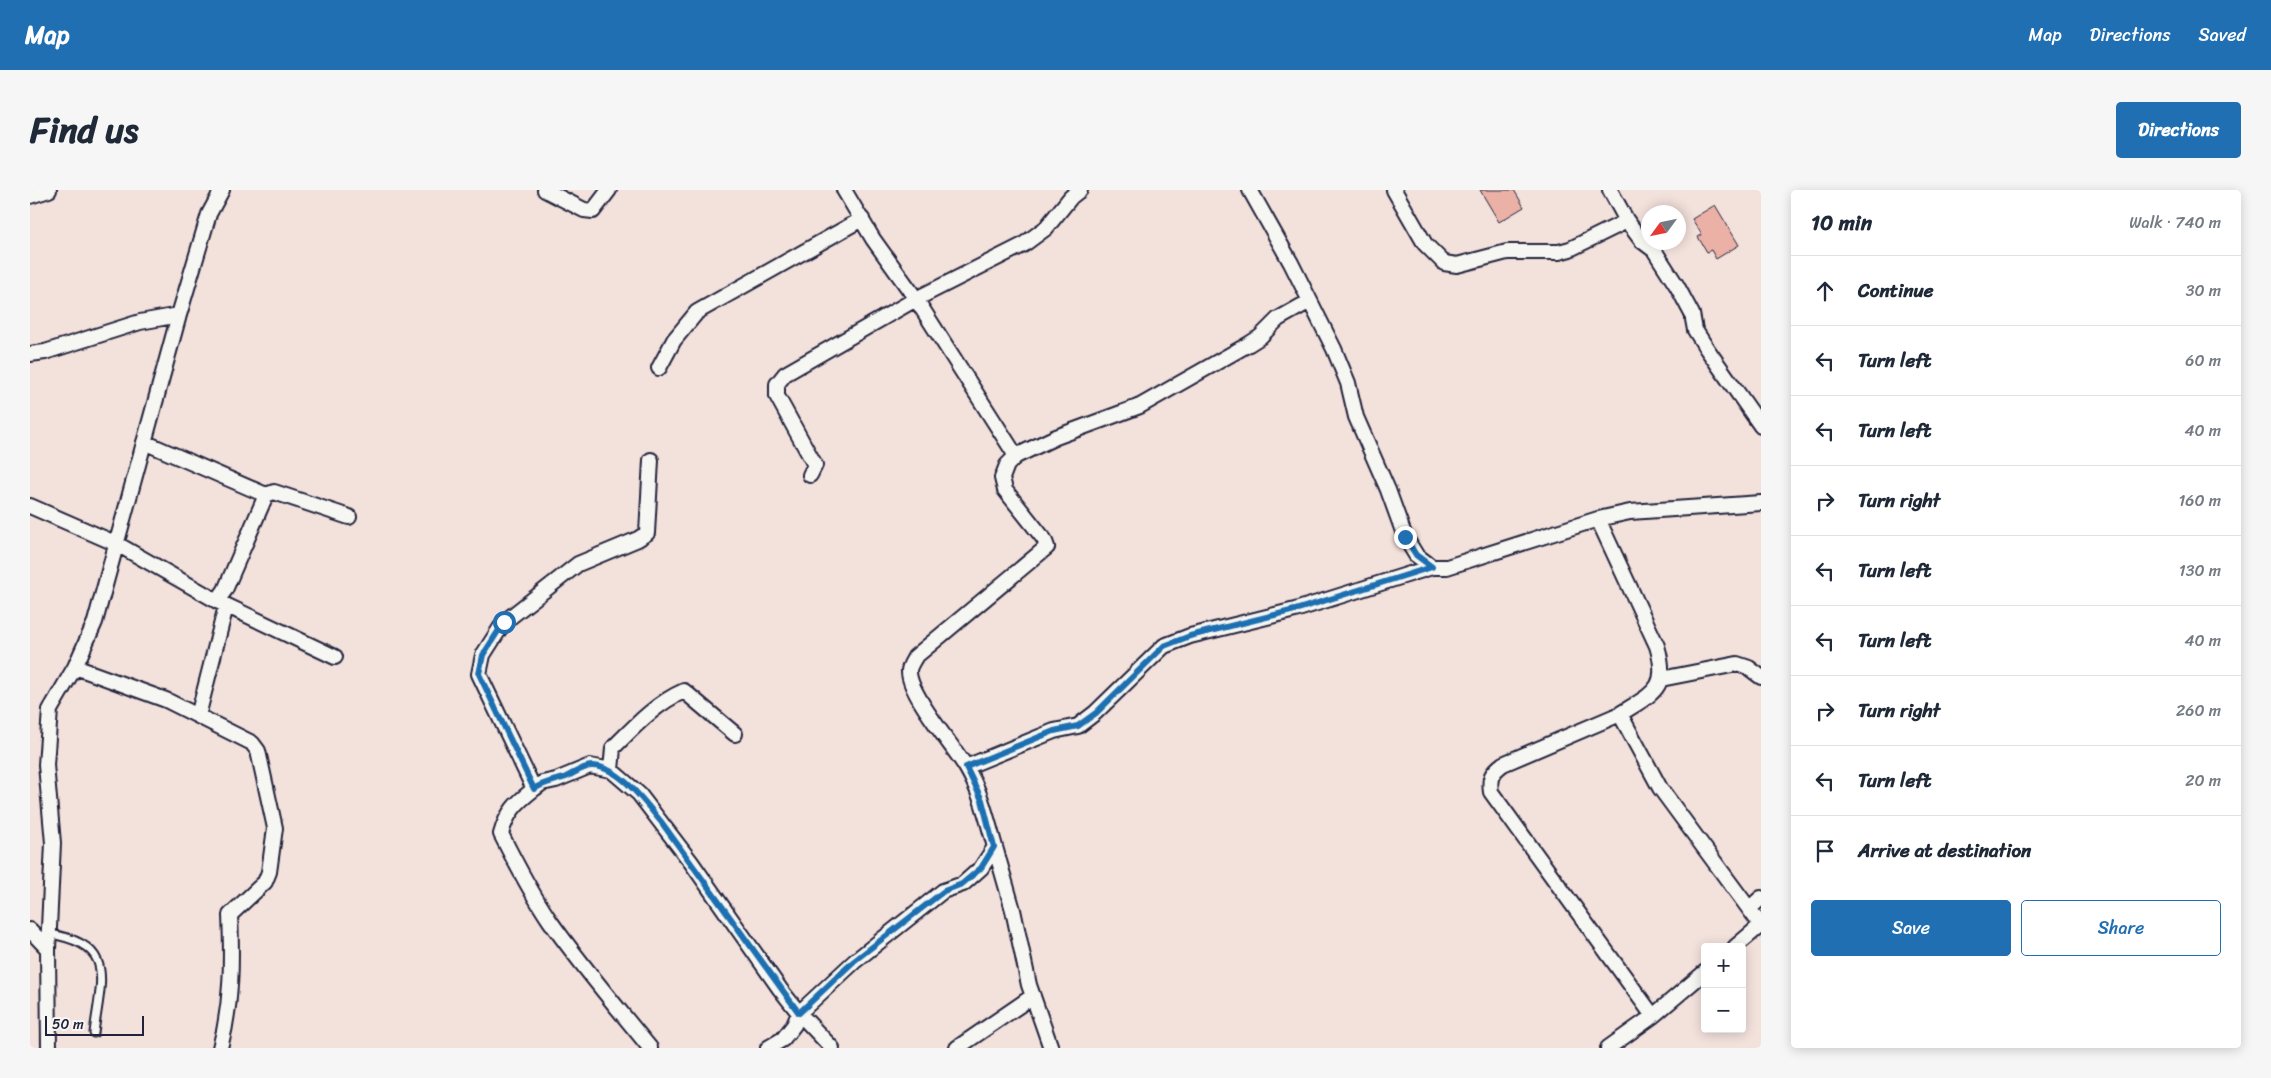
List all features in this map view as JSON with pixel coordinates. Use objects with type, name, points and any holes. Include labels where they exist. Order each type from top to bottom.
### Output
[{"type":"street","points":[[30,196],[49,190]]},
{"type":"street","points":[[49,1048],[48,949],[53,843],[46,765],[50,710],[75,667],[95,622],[179,315],[209,214],[222,190]]},
{"type":"street","points":[[545,190],[584,210],[593,211],[609,190]]},
{"type":"street","points":[[844,190],[873,239],[916,299],[1016,456]]},
{"type":"street","points":[[810,475],[815,465],[777,396],[777,384],[785,374],[916,299],[1023,245],[1046,228],[1070,197],[1080,190]]},
{"type":"street","points":[[1250,190],[1338,357],[1348,383],[1356,418],[1388,490],[1405,537],[1416,555],[1432,567]]},
{"type":"street","points":[[1394,190],[1425,244],[1444,264],[1457,265],[1506,252],[1559,252],[1570,249],[1628,221]]},
{"type":"street","points":[[1610,190],[1642,241],[1654,250],[1659,257],[1692,314],[1696,330],[1707,350],[1761,426]]},
{"type":"street","points":[[659,368],[674,340],[697,312],[862,219]]},
{"type":"street","points":[[1050,1048],[1032,996],[1013,910],[982,800],[966,767],[943,736],[911,683],[908,670],[915,657],[1047,547],[1044,539],[1005,490],[1002,478],[1007,465],[1016,456],[1056,437],[1140,406],[1249,344],[1278,319],[1310,301]]},
{"type":"street","points":[[30,354],[45,352],[140,322],[179,315]]},
{"type":"street","points":[[144,442],[266,495],[274,492],[349,517]]},
{"type":"street","points":[[534,789],[479,674],[483,655],[504,622],[578,564],[647,533],[651,460]]},
{"type":"street","points":[[198,716],[225,590],[266,495]]},
{"type":"street","points":[[966,767],[1054,731],[1078,726],[1096,713],[1164,646],[1190,636],[1295,610],[1432,567],[1447,567],[1598,520],[1630,512],[1761,503]]},
{"type":"street","points":[[30,506],[117,544],[222,604],[335,657]]},
{"type":"street","points":[[1598,520],[1657,646],[1662,662],[1661,679],[1655,691],[1620,714],[1503,764],[1493,772],[1489,779],[1491,792],[1653,1016]]},
{"type":"street","points":[[1661,679],[1737,664],[1749,668],[1761,677]]},
{"type":"street","points":[[75,667],[166,700],[252,743],[255,747],[275,828],[269,872],[265,882],[230,915],[232,976],[225,1029],[220,1048]]},
{"type":"street","points":[[650,1048],[591,976],[550,921],[520,874],[501,834],[506,817],[518,801],[542,783],[556,780],[590,766],[613,748],[643,718],[675,695],[684,691],[735,734]]},
{"type":"street","points":[[1620,714],[1660,788],[1761,925],[1740,943]]},
{"type":"street","points":[[611,770],[613,748]]},
{"type":"street","points":[[590,766],[611,770],[639,794],[799,1013],[832,1048]]},
{"type":"street","points":[[768,1048],[788,1032],[794,1025],[799,1013],[854,961],[944,891],[962,884],[981,868],[994,847]]},
{"type":"street","points":[[1749,909],[1761,898]]},
{"type":"street","points":[[30,930],[48,949]]},
{"type":"street","points":[[1608,1048],[1653,1016],[1701,975]]},
{"type":"street","points":[[957,1048],[1032,996]]},
{"type":"lane","points":[[49,934],[70,938],[86,945],[96,960],[102,987],[94,1033]]},
{"type":"building","points":[[1480,190],[1514,190],[1524,207],[1499,222]]},
{"type":"building","points":[[1715,205],[1739,245],[1716,259],[1711,250],[1707,252],[1698,237],[1702,235],[1692,219]]},
{"type":"route","points":[[504,622],[483,655],[479,674],[534,789],[542,783],[580,772],[590,766],[611,770],[639,794],[662,823],[799,1013],[854,961],[944,891],[962,884],[981,868],[994,847],[982,800],[966,767],[1054,731],[1078,726],[1096,713],[1164,646],[1190,636],[1295,610],[1432,567],[1416,555],[1405,537]]}]
